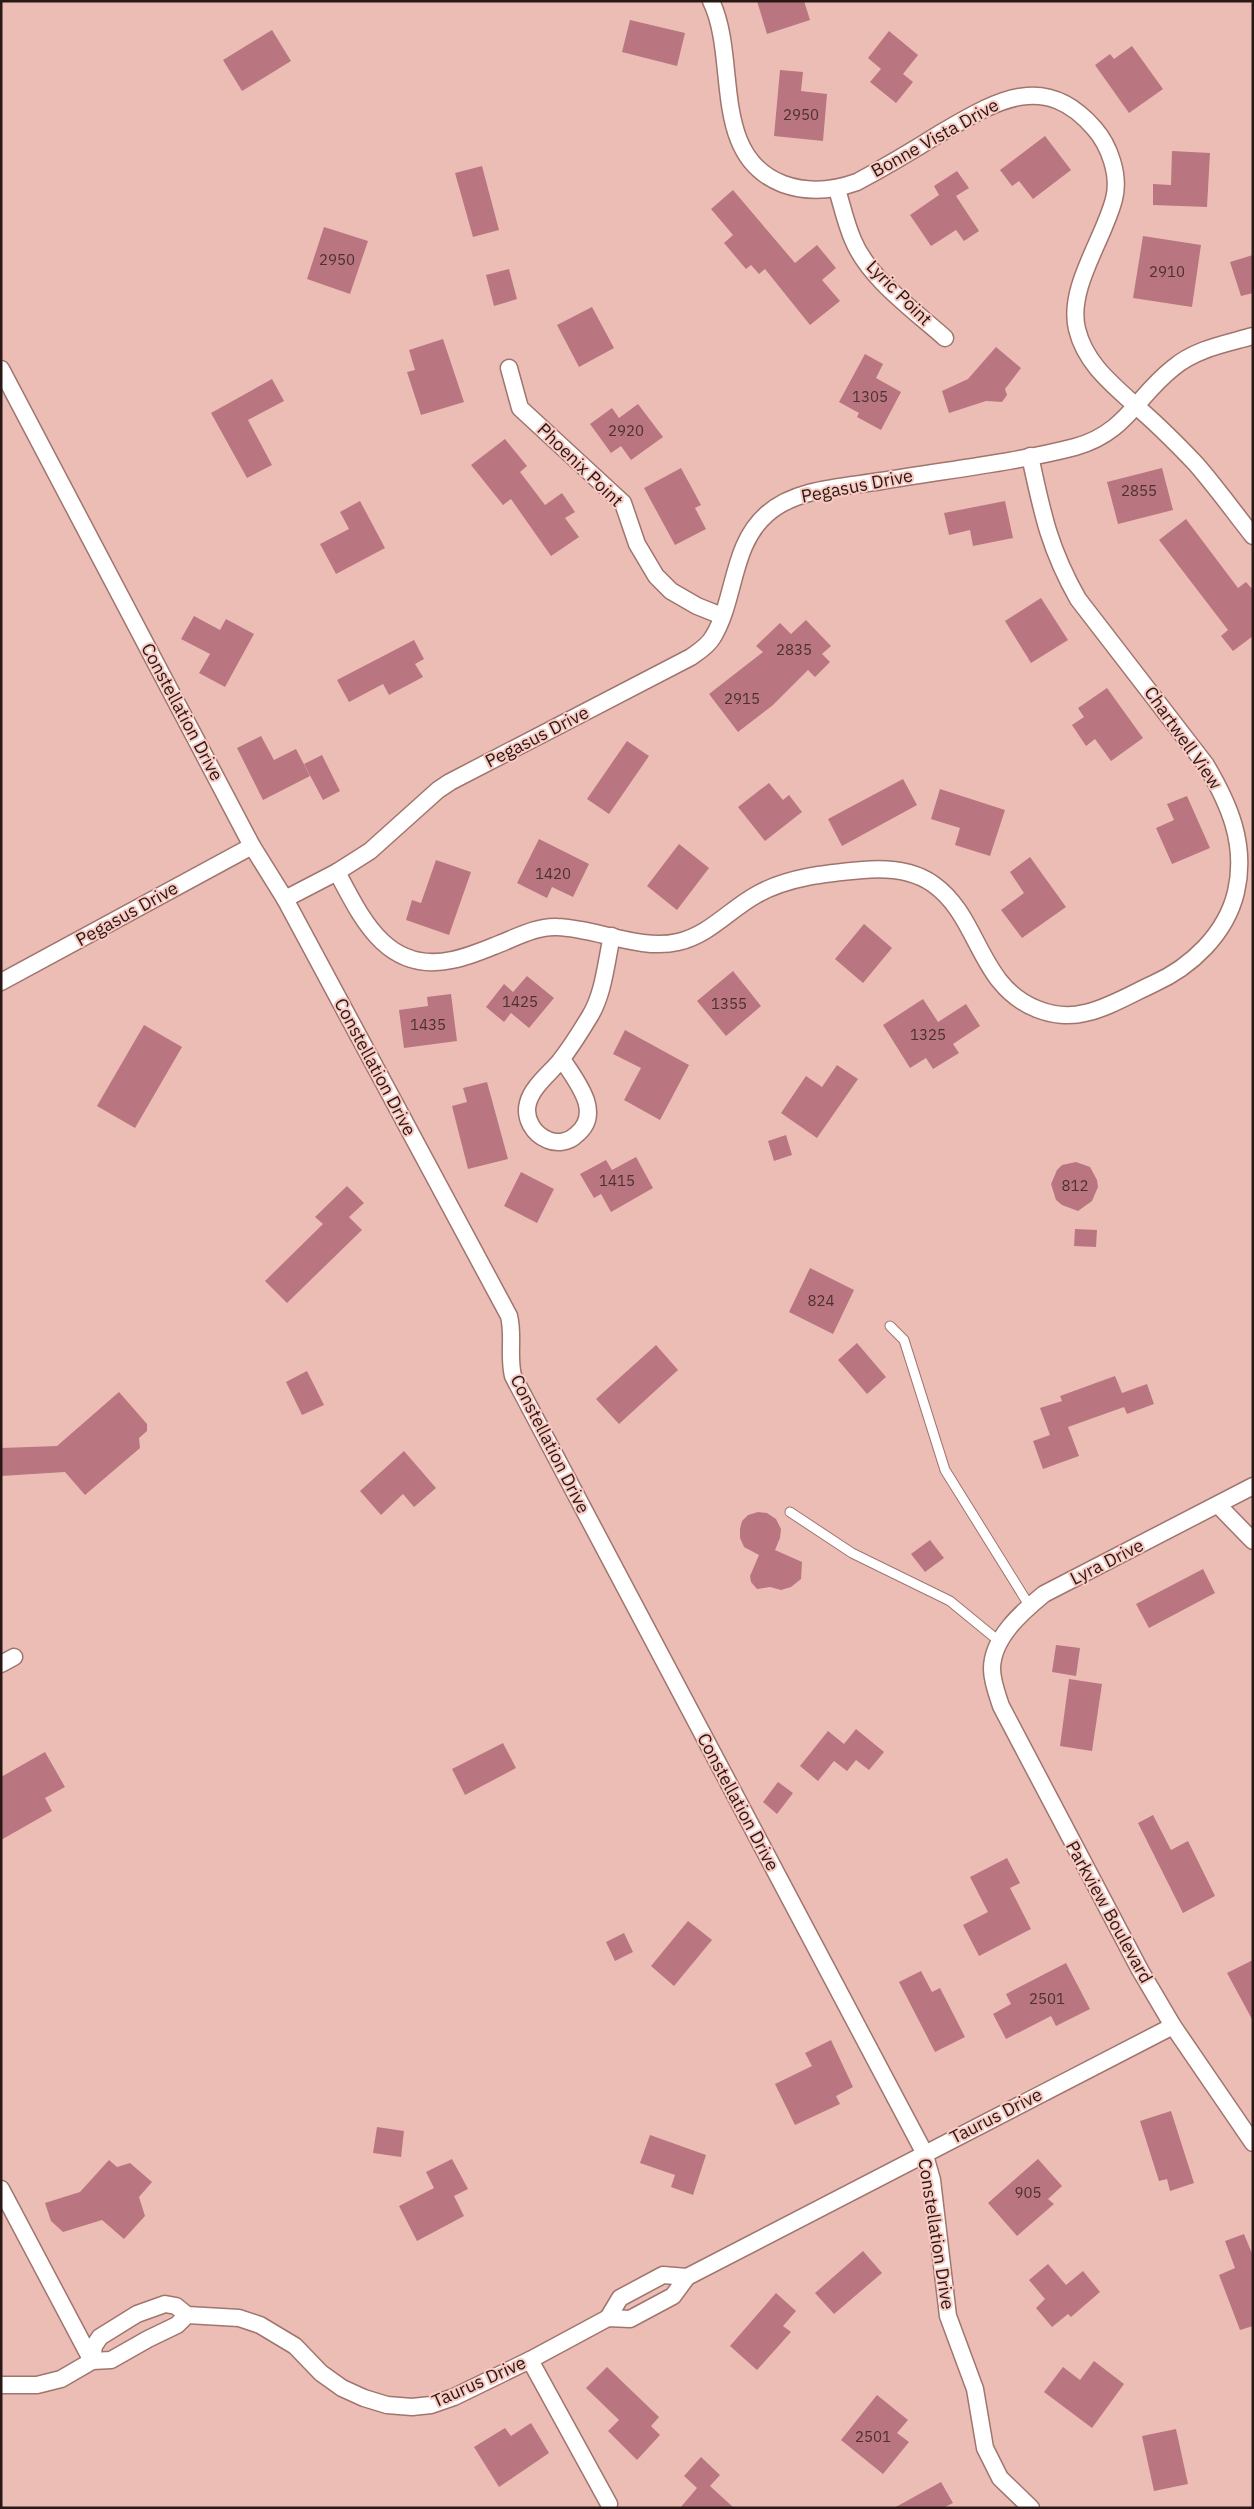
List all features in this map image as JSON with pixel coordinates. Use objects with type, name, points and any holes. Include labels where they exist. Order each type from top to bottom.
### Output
[{"type":"street","name":"Bonne Vista Drive","points":[[711,1],[721,29],[732,118],[746,153],[758,169],[774,180],[795,188],[836,189],[857,182],[1001,100],[1018,96],[1037,96],[1054,100],[1085,118],[1099,134],[1110,154],[1116,183],[1115,197],[1109,216],[1078,292],[1075,311],[1077,329],[1095,366],[1109,382],[1137,406],[1197,465],[1253,536]]},
{"type":"street","name":"Lyric Point","points":[[836,189],[853,240],[874,274],[945,338]]},
{"type":"street","name":"Pegasus Drive","points":[[285,899],[337,872],[382,842],[433,794],[450,782],[690,658],[712,638],[722,616],[748,538],[758,523],[778,506],[815,492],[1030,456],[1093,441],[1108,433],[1137,406],[1172,368],[1194,354],[1253,336]]},
{"type":"street","name":"Phoenix Point","points":[[509,368],[520,408],[623,503],[637,544],[656,576],[671,591],[696,606],[722,616]]},
{"type":"street","name":"Constellation Drive","points":[[1,369],[252,846],[285,899],[509,1316],[513,1330],[510,1365],[512,1376],[924,2152],[932,2180],[948,2316],[975,2389],[985,2448],[1000,2478],[1031,2508]]},
{"type":"street","name":"Chartwell View","points":[[337,872],[368,929],[394,951],[410,958],[430,962],[452,960],[533,930],[552,926],[573,928],[661,945],[676,943],[707,931],[754,896],[792,880],[864,870],[904,872],[920,877],[935,885],[948,898],[998,981],[1010,995],[1027,1005],[1045,1012],[1066,1015],[1087,1013],[1169,977],[1185,967],[1215,936],[1228,916],[1236,894],[1240,869],[1239,842],[1232,816],[1222,792],[1196,752],[1078,599],[1063,573],[1044,522],[1030,456]]},
{"type":"street","name":"Pegasus Drive","points":[[1,982],[252,846]]},
{"type":"street","points":[[562,1059],[585,1097],[589,1110],[587,1120],[575,1137],[563,1142],[546,1139],[534,1129],[529,1119],[528,1108],[533,1093],[562,1059],[591,1014],[598,999],[612,936]]},
{"type":"street","name":"Lyra Drive","points":[[992,1668],[996,1649],[1015,1620],[1044,1594],[1253,1486]]},
{"type":"street","points":[[1218,1505],[1253,1540]]},
{"type":"street","name":"Parkview Boulevard","points":[[992,1668],[1001,1706],[1069,1838],[1173,2026],[1253,2143]]},
{"type":"street","name":"Taurus Drive","points":[[608,2318],[630,2319],[673,2296],[687,2277],[924,2152],[1173,2026]]},
{"type":"street","points":[[1,2189],[92,2361]]},
{"type":"street","name":"Taurus Drive","points":[[92,2361],[94,2346],[100,2337],[136,2314],[165,2304],[176,2306],[188,2315],[239,2318],[260,2325],[295,2346],[321,2373],[342,2388],[388,2405],[412,2407],[431,2405],[454,2397],[530,2360],[608,2318],[620,2298],[663,2275],[687,2277]]},
{"type":"street","points":[[136,2314],[148,2338]]},
{"type":"street","points":[[1,2385],[37,2385],[62,2379],[92,2361],[111,2360],[148,2338],[177,2325],[188,2315]]},
{"type":"street","points":[[530,2360],[609,2504]]},
{"type":"lane","points":[[890,1326],[904,1340],[945,1470],[1029,1606]]},
{"type":"lane","points":[[790,1512],[852,1553],[950,1601],[1000,1642]]},
{"type":"building","points":[[757,1],[804,1],[810,20],[767,34]]},
{"type":"building","points":[[630,20],[685,33],[677,66],[622,52]]},
{"type":"building","points":[[272,30],[291,61],[242,91],[223,60]]},
{"type":"building","points":[[889,31],[918,55],[903,74],[913,82],[896,103],[870,82],[881,69],[868,58]]},
{"type":"building","points":[[1132,46],[1163,89],[1129,113],[1095,65],[1110,54],[1114,59]]},
{"type":"building","points":[[780,70],[803,72],[801,91],[827,94],[823,141],[774,136]]},
{"type":"building","points":[[1045,136],[1071,170],[1033,199],[1019,181],[1012,186],[1000,170]]},
{"type":"building","points":[[1172,151],[1210,153],[1207,207],[1153,205],[1153,184],[1171,185]]},
{"type":"building","points":[[482,166],[499,230],[473,237],[455,173]]},
{"type":"building","points":[[957,171],[969,188],[956,196],[979,231],[964,241],[956,230],[931,246],[910,215],[939,195],[934,186]]},
{"type":"building","points":[[733,190],[795,263],[817,245],[836,268],[822,280],[840,301],[810,325],[765,269],[759,274],[751,265],[746,269],[724,243],[733,235],[711,209]]},
{"type":"building","points":[[324,227],[368,241],[350,294],[307,279]]},
{"type":"building","points":[[1143,236],[1201,245],[1192,307],[1133,298]]},
{"type":"building","points":[[1253,255],[1253,293],[1241,296],[1230,262]]},
{"type":"building","points":[[509,269],[517,299],[494,306],[486,275]]},
{"type":"building","points":[[592,307],[614,348],[579,367],[557,325]]},
{"type":"building","points":[[443,339],[464,402],[421,415],[407,372],[415,370],[409,350]]},
{"type":"building","points":[[996,347],[1021,368],[1005,389],[1007,395],[1002,402],[986,401],[949,413],[942,391],[968,379]]},
{"type":"building","points":[[865,354],[883,364],[876,378],[901,392],[881,430],[857,417],[859,413],[839,402]]},
{"type":"building","points":[[272,379],[284,401],[248,420],[272,465],[247,478],[211,413]]},
{"type":"building","points":[[638,404],[663,437],[631,460],[621,446],[611,453],[590,424],[612,408],[619,418]]},
{"type":"building","points":[[505,439],[527,466],[520,472],[545,505],[562,493],[575,512],[565,518],[579,537],[551,556],[511,499],[503,505],[471,465]]},
{"type":"building","points":[[681,468],[701,505],[695,508],[706,529],[675,545],[644,488]]},
{"type":"building","points":[[1162,468],[1173,510],[1118,524],[1107,482]]},
{"type":"building","points":[[360,501],[385,548],[336,574],[320,544],[349,529],[340,512]]},
{"type":"building","points":[[1005,501],[1013,538],[973,546],[970,530],[949,535],[944,513]]},
{"type":"building","points":[[1186,519],[1238,588],[1246,582],[1253,590],[1253,636],[1233,651],[1221,636],[1228,630],[1159,540]]},
{"type":"building","points":[[1041,598],[1068,640],[1031,663],[1005,621]]},
{"type":"building","points":[[194,616],[220,630],[226,619],[254,634],[225,687],[199,673],[210,654],[181,639]]},
{"type":"building","points":[[806,620],[831,646],[822,654],[830,662],[815,677],[808,670],[773,705],[738,732],[709,694],[763,652],[756,646],[780,623],[791,634]]},
{"type":"building","points":[[414,640],[424,659],[415,664],[423,677],[389,695],[383,684],[349,702],[337,680]]},
{"type":"building","points":[[1107,688],[1143,738],[1111,761],[1095,739],[1086,746],[1072,725],[1084,717],[1078,708]]},
{"type":"building","points":[[261,736],[274,760],[296,749],[310,776],[263,800],[237,748]]},
{"type":"building","points":[[627,741],[649,756],[609,814],[587,799]]},
{"type":"building","points":[[322,755],[340,791],[323,800],[304,764]]},
{"type":"building","points":[[903,779],[917,805],[842,846],[828,819]]},
{"type":"building","points":[[769,783],[783,800],[789,795],[802,812],[765,841],[738,807]]},
{"type":"building","points":[[940,789],[1005,810],[990,856],[955,845],[960,828],[931,819]]},
{"type":"building","points":[[1187,796],[1210,848],[1172,864],[1156,828],[1174,820],[1167,804]]},
{"type":"building","points":[[539,839],[589,864],[573,897],[552,887],[547,898],[517,883]]},
{"type":"building","points":[[679,844],[709,868],[677,910],[647,886]]},
{"type":"building","points":[[1030,857],[1066,907],[1022,938],[1001,910],[1024,893],[1010,872]]},
{"type":"building","points":[[436,860],[471,872],[449,935],[406,920],[412,900],[421,903]]},
{"type":"building","points":[[864,924],[892,948],[863,983],[835,959]]},
{"type":"building","points":[[733,971],[761,1006],[726,1036],[697,1001]]},
{"type":"building","points":[[527,976],[554,998],[529,1028],[511,1013],[504,1022],[486,1007],[504,984],[513,992]]},
{"type":"building","points":[[451,994],[457,1041],[404,1048],[399,1010],[428,1006],[427,997]]},
{"type":"building","points":[[923,999],[938,1022],[966,1004],[980,1026],[953,1044],[959,1053],[933,1069],[926,1058],[910,1068],[883,1025]]},
{"type":"building","points":[[144,1025],[182,1047],[135,1128],[97,1106]]},
{"type":"building","points":[[625,1030],[689,1065],[660,1120],[624,1100],[641,1068],[613,1054]]},
{"type":"building","points":[[837,1065],[858,1079],[817,1138],[781,1113],[806,1076],[822,1087]]},
{"type":"building","points":[[487,1082],[508,1159],[468,1169],[452,1106],[467,1102],[463,1088]]},
{"type":"building","points":[[786,1135],[792,1155],[774,1161],[768,1141]]},
{"type":"building","points":[[636,1157],[653,1188],[611,1212],[601,1194],[594,1198],[580,1174],[606,1160],[612,1170]]},
{"type":"building","points":[[1076,1162],[1090,1167],[1097,1180],[1098,1187],[1092,1201],[1078,1211],[1062,1205],[1056,1200],[1051,1184],[1057,1170],[1062,1165]]},
{"type":"building","points":[[521,1172],[554,1189],[537,1223],[504,1206]]},
{"type":"building","points":[[347,1186],[364,1203],[349,1217],[362,1230],[287,1303],[265,1281],[323,1224],[315,1217]]},
{"type":"building","points":[[1075,1229],[1097,1230],[1096,1247],[1074,1246]]},
{"type":"building","points":[[810,1268],[854,1290],[833,1334],[789,1312]]},
{"type":"building","points":[[857,1343],[886,1377],[867,1394],[838,1360]]},
{"type":"building","points":[[656,1345],[678,1370],[619,1424],[596,1399]]},
{"type":"building","points":[[307,1371],[324,1405],[302,1415],[286,1382]]},
{"type":"building","points":[[1115,1376],[1122,1393],[1147,1384],[1154,1404],[1127,1414],[1124,1407],[1068,1427],[1079,1456],[1043,1469],[1033,1441],[1050,1435],[1040,1408],[1062,1401],[1060,1396]]},
{"type":"building","points":[[119,1392],[147,1424],[147,1431],[139,1438],[140,1448],[85,1495],[65,1472],[1,1476],[1,1448],[57,1446]]},
{"type":"building","points":[[404,1451],[436,1488],[414,1507],[403,1494],[381,1515],[360,1491]]},
{"type":"building","points":[[758,1512],[767,1513],[776,1519],[781,1529],[780,1538],[775,1550],[802,1562],[801,1579],[791,1587],[781,1590],[770,1587],[757,1589],[751,1582],[750,1576],[759,1555],[744,1547],[740,1538],[740,1529],[742,1521],[748,1515]]},
{"type":"building","points":[[930,1540],[944,1558],[925,1572],[911,1554]]},
{"type":"building","points":[[1203,1569],[1215,1593],[1149,1628],[1136,1604]]},
{"type":"building","points":[[1056,1645],[1080,1648],[1076,1676],[1052,1672]]},
{"type":"building","points":[[1069,1679],[1102,1684],[1092,1751],[1060,1746]]},
{"type":"building","points":[[856,1729],[884,1752],[869,1770],[856,1760],[847,1771],[834,1761],[818,1781],[800,1766],[828,1731],[844,1744]]},
{"type":"building","points":[[503,1743],[516,1768],[465,1795],[452,1769]]},
{"type":"building","points":[[45,1752],[65,1787],[45,1798],[52,1811],[1,1840],[1,1777]]},
{"type":"building","points":[[778,1782],[793,1793],[777,1814],[763,1802]]},
{"type":"building","points":[[1153,1815],[1171,1850],[1188,1841],[1215,1896],[1183,1913],[1138,1823]]},
{"type":"building","points":[[1007,1858],[1020,1883],[1010,1888],[1031,1929],[979,1956],[963,1925],[988,1912],[970,1877]]},
{"type":"building","points":[[688,1921],[712,1940],[674,1986],[651,1966]]},
{"type":"building","points":[[624,1933],[633,1952],[615,1961],[606,1942]]},
{"type":"building","points":[[1253,1960],[1253,2021],[1227,1973]]},
{"type":"building","points":[[1066,1963],[1090,2009],[1056,2026],[1051,2016],[1006,2039],[993,2014],[1011,2004],[1006,1994]]},
{"type":"building","points":[[921,1971],[932,1992],[940,1988],[965,2037],[935,2052],[899,1982]]},
{"type":"building","points":[[831,2040],[853,2087],[836,2096],[840,2104],[795,2125],[775,2084],[812,2066],[805,2053]]},
{"type":"building","points":[[1171,2111],[1194,2183],[1170,2191],[1167,2179],[1159,2181],[1140,2121]]},
{"type":"building","points":[[377,2127],[404,2131],[401,2157],[373,2153]]},
{"type":"building","points":[[650,2135],[706,2155],[693,2195],[671,2187],[675,2175],[640,2163]]},
{"type":"building","points":[[452,2159],[468,2189],[454,2196],[464,2216],[417,2241],[399,2206],[434,2188],[426,2172]]},
{"type":"building","points":[[1038,2159],[1062,2186],[1048,2199],[1054,2204],[1017,2236],[988,2203]]},
{"type":"building","points":[[109,2160],[117,2167],[130,2163],[152,2182],[139,2197],[145,2216],[124,2239],[102,2220],[63,2232],[51,2221],[45,2203],[80,2192]]},
{"type":"building","points":[[1244,2234],[1253,2256],[1253,2326],[1240,2330],[1219,2275],[1235,2268],[1225,2241]]},
{"type":"building","points":[[863,2251],[882,2273],[834,2314],[815,2293]]},
{"type":"building","points":[[1048,2264],[1066,2285],[1083,2271],[1100,2292],[1071,2317],[1068,2314],[1052,2327],[1036,2308],[1045,2299],[1029,2280]]},
{"type":"building","points":[[776,2293],[796,2311],[783,2326],[791,2332],[757,2370],[730,2346]]},
{"type":"building","points":[[1094,2361],[1124,2384],[1092,2428],[1044,2392],[1063,2367],[1080,2380]]},
{"type":"building","points":[[607,2367],[659,2417],[651,2426],[660,2435],[637,2460],[608,2431],[619,2420],[586,2388]]},
{"type":"building","points":[[877,2395],[908,2420],[897,2433],[909,2442],[883,2474],[841,2440]]},
{"type":"building","points":[[531,2423],[549,2453],[499,2487],[474,2447],[505,2428],[511,2436]]},
{"type":"building","points":[[1176,2429],[1188,2484],[1154,2491],[1142,2436]]},
{"type":"building","points":[[701,2457],[720,2475],[710,2486],[734,2508],[680,2508],[697,2488],[684,2476]]},
{"type":"building","points":[[941,2482],[953,2503],[943,2508],[894,2508]]}]
